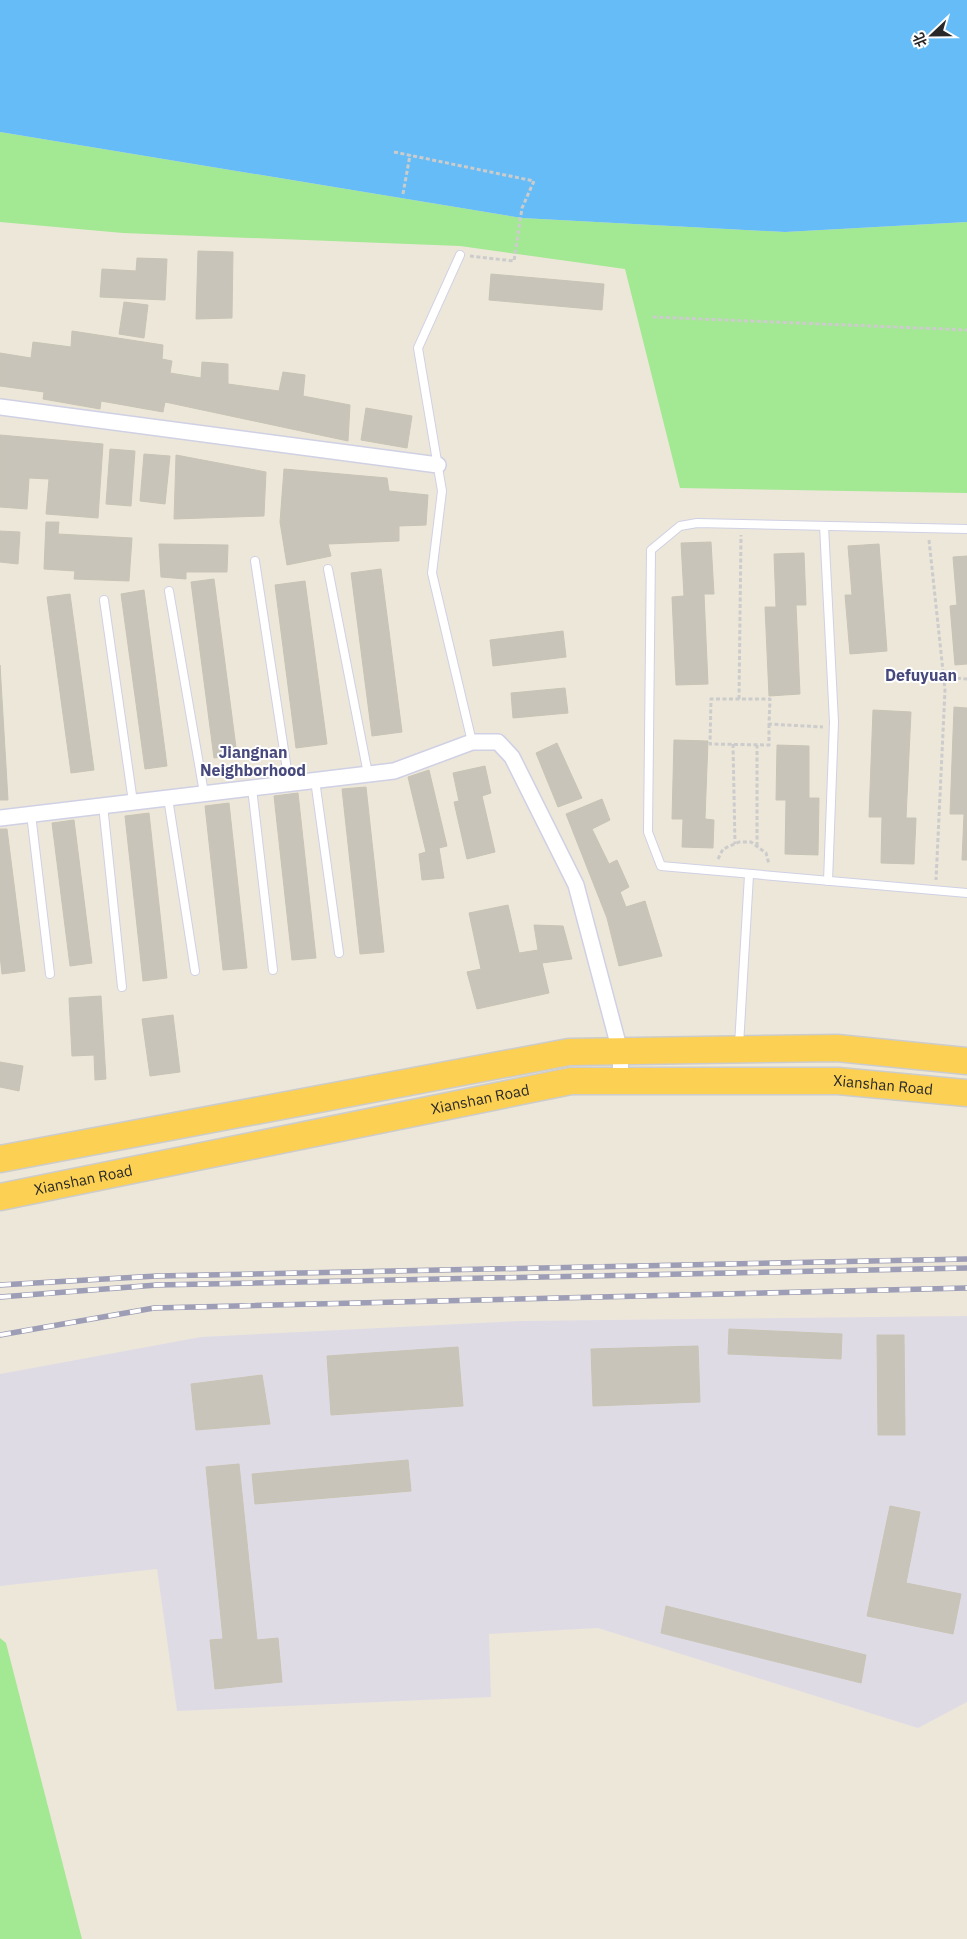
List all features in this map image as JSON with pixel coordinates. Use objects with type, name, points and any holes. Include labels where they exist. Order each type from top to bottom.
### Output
[{"type":"highway","name":"Xianshan Road","points":[[0,1159],[569,1052],[837,1048],[967,1061]]},
{"type":"highway","name":"Xianshan Road","points":[[0,1197],[571,1082],[838,1081],[967,1093]]},
{"type":"street","points":[[0,407],[438,465]]},
{"type":"street","points":[[0,818],[394,771],[472,742],[498,742],[512,757],[576,885],[620,1051],[621,1081]]},
{"type":"lane","points":[[460,255],[418,348],[442,491],[432,573],[472,742]]},
{"type":"lane","points":[[967,529],[697,524],[680,526],[651,550],[648,832],[661,866],[967,893]]},
{"type":"lane","points":[[824,526],[834,727],[828,882]]},
{"type":"lane","points":[[255,560],[289,783]]},
{"type":"lane","points":[[328,570],[368,774]]},
{"type":"lane","points":[[169,591],[204,793]]},
{"type":"lane","points":[[104,600],[133,802]]},
{"type":"lane","points":[[315,780],[339,953]]},
{"type":"lane","points":[[252,788],[273,970]]},
{"type":"lane","points":[[168,798],[195,971]]},
{"type":"lane","points":[[103,805],[122,987]]},
{"type":"lane","points":[[31,814],[50,974]]},
{"type":"lane","points":[[738,1049],[749,875]]},
{"type":"path","points":[[394,152],[534,181],[522,208],[514,261],[460,255]]},
{"type":"path","points":[[403,194],[410,155]]},
{"type":"path","points":[[653,317],[967,330]]},
{"type":"path","points":[[739,699],[742,524]]},
{"type":"path","points":[[927,528],[945,690],[935,891]]},
{"type":"path","points":[[944,677],[967,679]]},
{"type":"path","points":[[711,699],[770,699],[769,724],[769,745],[710,744],[711,699]]},
{"type":"path","points":[[769,724],[834,727]]},
{"type":"path","points":[[733,744],[735,844]]},
{"type":"path","points":[[756,846],[757,744]]},
{"type":"path","points":[[711,871],[723,849],[739,842],[751,842],[766,854],[773,877]]},
{"type":"shaded area","points":[[967,1316],[967,1702],[918,1728],[598,1628],[489,1634],[491,1697],[177,1711],[157,1569],[0,1586],[0,1374],[201,1337],[519,1321]]},
{"type":"green space","points":[[0,132],[522,218],[785,232],[967,222],[967,493],[680,488],[625,269],[460,246],[123,233],[0,222]]},
{"type":"green space","points":[[0,1638],[6,1643],[82,1939],[0,1939]]},
{"type":"water","points":[[0,0],[967,0],[967,222],[785,232],[522,218],[0,132]]},
{"type":"building","points":[[198,251],[233,252],[232,318],[196,319]]},
{"type":"building","points":[[137,258],[167,259],[165,300],[100,297],[102,269],[136,271]]},
{"type":"building","points":[[491,274],[604,284],[602,310],[489,300]]},
{"type":"building","points":[[124,302],[148,305],[144,338],[119,334]]},
{"type":"building","points":[[72,331],[163,345],[162,359],[172,361],[170,373],[201,378],[202,362],[228,364],[228,384],[279,391],[283,372],[305,375],[303,396],[350,405],[348,441],[165,402],[163,412],[101,401],[100,409],[43,399],[44,392],[0,386],[0,353],[31,358],[33,342],[71,347]]},
{"type":"building","points":[[366,408],[412,416],[407,448],[361,440]]},
{"type":"building","points":[[0,435],[103,444],[98,518],[46,514],[49,479],[29,478],[27,509],[0,507]]},
{"type":"building","points":[[110,449],[135,451],[131,506],[106,504]]},
{"type":"building","points":[[144,454],[170,456],[165,504],[140,501]]},
{"type":"building","points":[[176,455],[266,472],[264,516],[174,519]]},
{"type":"building","points":[[284,469],[387,478],[389,491],[428,495],[426,525],[399,526],[399,541],[328,544],[331,556],[287,565],[280,522]]},
{"type":"building","points":[[46,522],[59,522],[58,534],[132,538],[129,581],[74,579],[75,571],[44,569]]},
{"type":"building","points":[[0,531],[20,532],[18,564],[0,562]]},
{"type":"building","points":[[711,542],[714,594],[704,594],[708,684],[676,685],[672,597],[684,596],[681,543]]},
{"type":"building","points":[[159,544],[228,545],[227,572],[186,572],[186,579],[161,577]]},
{"type":"building","points":[[879,544],[887,651],[850,654],[845,595],[852,595],[848,546]]},
{"type":"building","points":[[804,553],[806,605],[796,605],[800,694],[769,696],[765,607],[776,607],[774,554]]},
{"type":"building","points":[[967,556],[967,664],[955,665],[950,606],[957,605],[953,557]]},
{"type":"building","points":[[381,569],[402,732],[372,736],[351,573]]},
{"type":"building","points":[[214,579],[237,755],[214,758],[191,582]]},
{"type":"building","points":[[305,581],[327,744],[296,748],[275,585]]},
{"type":"building","points":[[144,590],[167,766],[145,769],[121,594]]},
{"type":"building","points":[[70,594],[94,770],[71,773],[47,597]]},
{"type":"building","points":[[563,631],[566,657],[493,666],[490,640]]},
{"type":"building","points":[[0,665],[8,800],[0,800]]},
{"type":"building","points":[[565,688],[568,713],[513,718],[511,693]]},
{"type":"building","points":[[954,707],[967,708],[967,860],[962,860],[964,814],[950,814]]},
{"type":"building","points":[[873,710],[911,712],[906,818],[916,818],[914,864],[881,863],[882,817],[869,817]]},
{"type":"building","points":[[674,740],[708,741],[705,819],[714,820],[713,848],[682,847],[683,819],[672,819]]},
{"type":"building","points":[[557,743],[582,798],[558,807],[536,753]]},
{"type":"building","points":[[777,745],[809,746],[809,798],[819,798],[818,855],[785,854],[786,800],[776,800]]},
{"type":"building","points":[[485,766],[491,793],[482,796],[495,852],[467,859],[454,802],[459,801],[453,773]]},
{"type":"building","points":[[429,770],[447,846],[439,848],[444,878],[422,880],[419,854],[426,852],[408,777]]},
{"type":"building","points":[[366,787],[384,952],[360,954],[342,789]]},
{"type":"building","points":[[298,793],[316,958],[292,960],[274,796]]},
{"type":"building","points":[[602,799],[610,820],[592,829],[609,864],[617,860],[629,887],[620,892],[626,907],[645,901],[662,956],[619,966],[607,918],[566,814]]},
{"type":"building","points":[[229,803],[247,968],[223,970],[205,806]]},
{"type":"building","points":[[149,813],[167,978],[143,981],[125,816]]},
{"type":"building","points":[[74,820],[92,963],[70,966],[52,823]]},
{"type":"building","points":[[0,829],[7,829],[25,971],[2,974],[0,955]]},
{"type":"building","points":[[508,905],[519,953],[538,950],[534,925],[563,926],[572,959],[542,963],[549,993],[477,1009],[467,972],[481,969],[469,913]]},
{"type":"building","points":[[101,996],[106,1079],[95,1080],[94,1055],[72,1056],[69,998]]},
{"type":"building","points":[[173,1015],[180,1072],[150,1076],[142,1019]]},
{"type":"building","points":[[0,1062],[23,1066],[19,1091],[0,1087]]},
{"type":"building","points":[[729,1329],[842,1334],[841,1359],[728,1354]]},
{"type":"building","points":[[877,1335],[904,1335],[905,1435],[878,1435]]},
{"type":"building","points":[[698,1346],[700,1402],[593,1406],[591,1349]]},
{"type":"building","points":[[458,1347],[463,1406],[331,1415],[327,1356]]},
{"type":"building","points":[[262,1375],[270,1424],[196,1430],[191,1384]]},
{"type":"building","points":[[408,1460],[411,1491],[255,1504],[252,1474]]},
{"type":"building","points":[[239,1464],[257,1640],[278,1638],[282,1682],[215,1689],[210,1640],[223,1639],[206,1467]]},
{"type":"building","points":[[890,1506],[920,1512],[906,1583],[961,1594],[953,1634],[867,1616]]},
{"type":"building","points":[[666,1606],[866,1655],[861,1683],[661,1633]]},
{"type":"railway","points":[[0,1285],[157,1276],[967,1259]]},
{"type":"railway","points":[[0,1297],[157,1285],[967,1268]]},
{"type":"railway","points":[[0,1335],[154,1308],[967,1288]]},
{"type":"district","name":"Defuyuan","points":[[921,675]]},
{"type":"district","name":"Jiangnan Neighborhood","points":[[253,761]]}]
